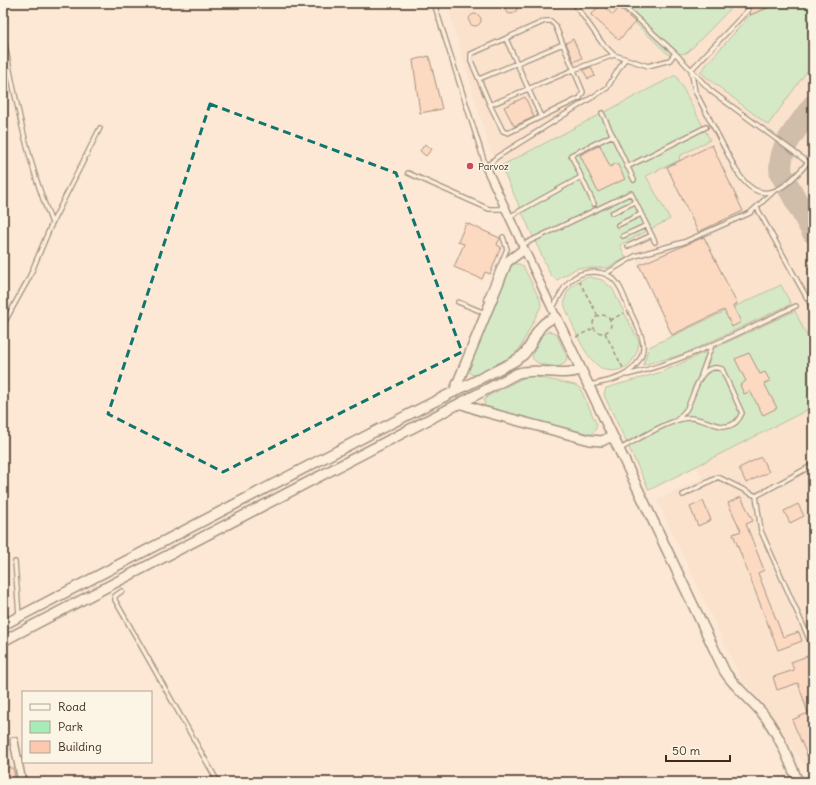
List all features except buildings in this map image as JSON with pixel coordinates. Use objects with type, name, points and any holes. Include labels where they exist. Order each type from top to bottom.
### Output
[{"type":"street","points":[[486,167],[522,248],[724,672],[734,686],[766,718],[778,737],[798,782]]},
{"type":"street","points":[[454,392],[507,262],[522,248]]},
{"type":"street","points":[[3,625],[513,362],[524,354],[539,327],[554,313]]},
{"type":"street","points":[[3,641],[518,373],[532,369],[570,374],[581,370]]},
{"type":"street","points":[[460,403],[482,411],[590,440],[602,440],[612,436]]},
{"type":"street","points":[[14,741],[22,782]]},
{"type":"lane","points":[[434,3],[486,167],[497,158],[607,88],[625,59]]},
{"type":"lane","points":[[574,3],[602,43],[614,55],[648,66],[670,60],[675,53]]},
{"type":"lane","points":[[620,3],[675,53],[711,91],[813,166]]},
{"type":"lane","points":[[691,70],[748,10]]},
{"type":"lane","points":[[545,21],[551,21],[555,25],[582,92],[580,98],[508,133],[503,131],[471,61],[471,54],[506,39],[545,21]]},
{"type":"lane","points":[[506,39],[541,117]]},
{"type":"lane","points":[[4,40],[23,131],[43,201],[52,223]]},
{"type":"lane","points":[[479,79],[563,44]]},
{"type":"lane","points":[[490,105],[573,70],[614,55]]},
{"type":"lane","points":[[691,70],[695,91],[743,182],[753,190],[773,192]]},
{"type":"lane","points":[[602,113],[634,180]]},
{"type":"lane","points":[[627,166],[706,127]]},
{"type":"lane","points":[[3,325],[29,278],[52,223],[100,128]]},
{"type":"lane","points":[[594,204],[571,155],[613,135]]},
{"type":"lane","points":[[604,274],[635,256],[684,242],[757,208],[773,192],[788,184],[808,162]]},
{"type":"lane","points":[[408,173],[489,209],[504,209]]},
{"type":"lane","points":[[508,217],[581,177]]},
{"type":"lane","points":[[522,248],[630,193],[655,242]]},
{"type":"lane","points":[[612,213],[635,202]]},
{"type":"lane","points":[[757,208],[813,308]]},
{"type":"lane","points":[[618,225],[641,214]]},
{"type":"lane","points":[[624,236],[647,225]]},
{"type":"lane","points":[[628,246],[652,235]]},
{"type":"lane","points":[[486,299],[507,248],[503,237]]},
{"type":"lane","points":[[554,313],[567,283],[576,275],[585,272],[604,274],[611,277],[619,286],[642,336],[644,348],[641,357],[627,375]]},
{"type":"lane","points":[[458,302],[486,313]]},
{"type":"lane","points":[[588,386],[655,368],[712,345],[796,306]]},
{"type":"lane","points":[[677,420],[686,410],[701,376],[712,345]]},
{"type":"lane","points":[[619,449],[677,420],[690,417],[719,426],[730,426],[739,421],[742,413],[722,369],[718,367],[709,370],[701,376]]},
{"type":"lane","points":[[756,496],[813,465]]},
{"type":"lane","points":[[683,495],[718,478],[756,496]]},
{"type":"lane","points":[[756,496],[761,531],[810,641]]},
{"type":"lane","points":[[15,562],[19,616]]},
{"type":"lane","points":[[122,591],[115,596],[115,600],[218,782]]},
{"type":"path","points":[[576,275],[598,316]]},
{"type":"path","points":[[610,320],[629,310]]},
{"type":"path","points":[[598,316],[606,316],[610,320],[610,326],[605,332],[598,332],[594,328],[594,320],[598,316]]},
{"type":"path","points":[[567,341],[594,328]]},
{"type":"path","points":[[605,332],[627,375]]},
{"type":"highlighted area","points":[[210,104],[396,173],[462,352],[223,472],[108,414]]},
{"type":"shaded area","points":[[447,3],[813,3],[813,776],[747,684],[744,685],[657,500],[702,478],[677,420],[688,372],[620,223],[546,142],[501,166],[497,157],[491,152]]},
{"type":"green space","points":[[614,3],[736,3],[687,53],[669,55]]},
{"type":"green space","points":[[776,3],[813,3],[813,63],[768,125],[700,72],[750,15],[776,5]]},
{"type":"green space","points":[[676,75],[710,140],[679,156],[680,160],[646,176],[670,219],[620,245],[626,258],[607,268],[577,268],[557,280],[551,276],[501,166]]},
{"type":"green space","points":[[514,264],[523,266],[540,300],[541,306],[520,348],[513,356],[478,374],[472,375],[468,371],[469,366],[509,268]]},
{"type":"green space","points":[[590,277],[602,280],[612,288],[639,342],[634,358],[629,365],[621,369],[610,371],[601,367],[592,360],[579,339],[565,307],[566,296],[571,287],[580,280]]},
{"type":"green space","points":[[781,285],[791,304],[684,354],[643,365],[649,347]]},
{"type":"green space","points":[[795,311],[813,349],[813,407],[649,490],[604,395],[606,388],[662,372]]},
{"type":"green space","points":[[549,331],[556,333],[567,357],[565,363],[558,367],[536,362],[532,356],[542,335]]},
{"type":"green space","points":[[532,376],[575,385],[580,388],[597,425],[593,432],[586,436],[485,406],[484,400],[488,396],[523,378]]},
{"type":"taxiway","points":[[813,106],[790,137],[781,163],[781,173],[813,232]]},
{"type":"place","name":"Parvoz","points":[[470,166]]}]
